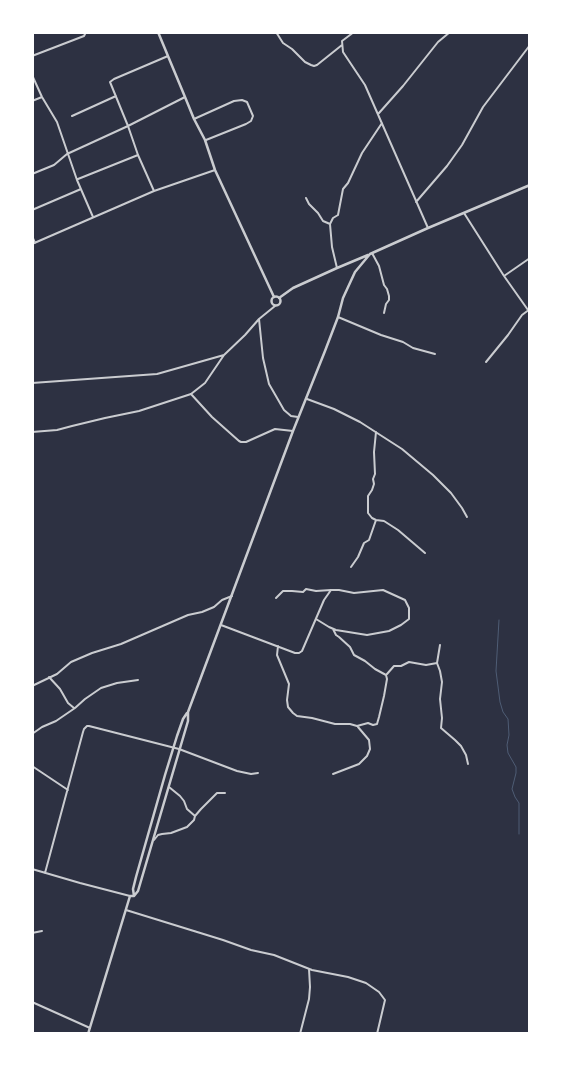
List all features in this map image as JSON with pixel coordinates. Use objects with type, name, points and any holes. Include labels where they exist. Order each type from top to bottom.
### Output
[{"type":"street","points":[[32,56],[84,36],[86,32]]},
{"type":"street","points":[[158,32],[215,170],[274,297]]},
{"type":"street","points":[[276,32],[283,43],[305,62],[314,66],[342,45]]},
{"type":"street","points":[[354,32],[342,41],[343,52],[365,85],[428,228]]},
{"type":"street","points":[[378,113],[404,86],[438,42],[450,32]]},
{"type":"street","points":[[416,202],[447,166],[462,145],[483,107],[530,45]]},
{"type":"street","points":[[154,191],[110,82],[168,56]]},
{"type":"street","points":[[32,75],[56,122],[93,217]]},
{"type":"street","points":[[72,116],[116,96]]},
{"type":"street","points":[[32,101],[42,97]]},
{"type":"street","points":[[32,174],[54,165],[67,154],[186,97]]},
{"type":"street","points":[[194,119],[234,101],[242,100],[247,102],[251,110],[253,118],[249,123],[204,140]]},
{"type":"street","points":[[337,268],[332,247],[330,224],[338,214],[343,189],[348,183],[367,144],[382,122]]},
{"type":"street","points":[[77,180],[138,155]]},
{"type":"street","points":[[32,236],[34,244],[154,191],[215,170]]},
{"type":"street","points":[[274,297],[279,298],[293,288],[337,268],[530,185]]},
{"type":"street","points":[[32,210],[81,189]]},
{"type":"street","points":[[306,198],[323,221],[330,224]]},
{"type":"street","points":[[464,213],[528,310],[522,315],[486,362]]},
{"type":"street","points":[[371,254],[379,266],[389,296],[384,313]]},
{"type":"street","points":[[134,896],[133,890],[136,877],[173,747],[183,719],[188,712],[344,298],[355,272],[371,254]]},
{"type":"street","points":[[504,276],[530,258]]},
{"type":"street","points":[[274,297],[271,302],[275,306]]},
{"type":"street","points":[[32,432],[57,430],[138,411],[191,394],[205,383],[224,355],[259,319],[280,304],[279,298]]},
{"type":"street","points":[[338,317],[403,342],[413,348],[435,354]]},
{"type":"street","points":[[259,319],[263,358],[269,384],[284,410],[291,416],[299,418]]},
{"type":"street","points":[[32,382],[157,374],[224,355]]},
{"type":"street","points":[[191,394],[212,417],[241,442],[246,442],[275,429],[293,431]]},
{"type":"street","points":[[307,399],[334,409],[360,422],[402,449],[438,479],[458,501],[467,517]]},
{"type":"street","points":[[376,432],[374,484],[368,496],[367,510],[369,515],[376,520],[384,521],[393,526],[424,553]]},
{"type":"street","points":[[351,567],[364,543],[369,540],[376,520]]},
{"type":"street","points":[[276,598],[283,591],[304,592],[306,589],[316,591],[339,590],[354,593],[383,590],[405,600],[409,608],[409,619],[389,631],[363,635],[333,629],[316,619]]},
{"type":"street","points":[[221,625],[299,653],[302,651],[324,600],[331,590]]},
{"type":"street","points":[[32,686],[63,670],[71,662],[121,644],[188,615],[202,612],[232,596]]},
{"type":"street","points":[[333,629],[354,655],[365,661],[374,670],[386,675]]},
{"type":"street","points":[[440,645],[437,663],[442,682],[440,700],[441,728],[456,740],[466,755],[468,764]]},
{"type":"street","points":[[278,646],[277,655],[289,684],[288,707],[297,716],[335,724],[357,726],[368,723],[377,724],[387,679],[386,675],[394,666],[400,666],[409,662],[426,666],[437,663]]},
{"type":"street","points":[[49,678],[60,689],[68,703],[75,708]]},
{"type":"street","points":[[32,734],[56,721],[101,688],[117,683],[138,680]]},
{"type":"street","points":[[134,896],[138,891],[188,721],[188,712]]},
{"type":"street","points":[[45,873],[83,732],[87,726],[173,747],[237,771],[251,774],[258,773]]},
{"type":"street","points":[[333,774],[359,764],[367,756],[370,749],[369,740],[357,726]]},
{"type":"street","points":[[32,766],[68,790]]},
{"type":"street","points":[[165,775],[171,777]]},
{"type":"street","points":[[168,786],[180,796],[187,809],[195,816]]},
{"type":"street","points":[[152,842],[158,835],[171,833],[187,827],[217,793],[225,793]]},
{"type":"street","points":[[32,868],[134,896]]},
{"type":"street","points":[[88,1034],[130,896]]},
{"type":"street","points":[[126,910],[251,950],[274,955],[322,972],[366,982],[376,989],[385,1000],[377,1034]]},
{"type":"street","points":[[32,933],[42,931]]},
{"type":"street","points":[[300,1034],[309,999],[309,968]]},
{"type":"street","points":[[32,1002],[90,1028]]},
{"type":"waterway","points":[[499,620],[496,671],[500,702],[503,712],[508,719],[508,753],[516,767],[512,789],[519,803],[519,834]]}]
